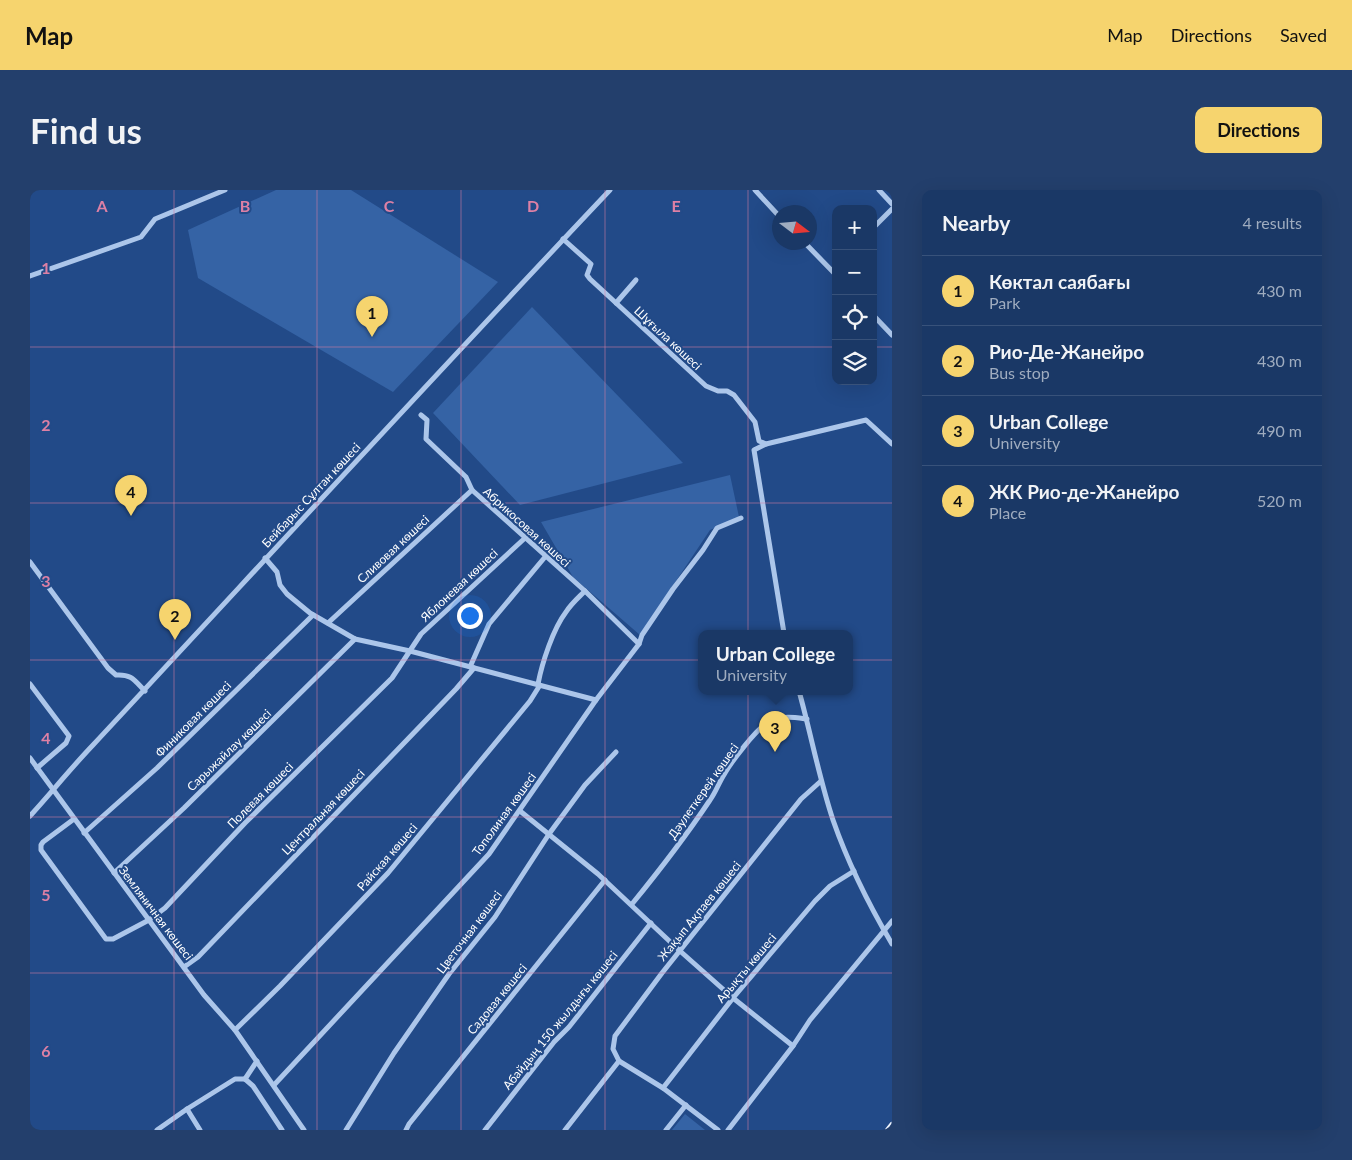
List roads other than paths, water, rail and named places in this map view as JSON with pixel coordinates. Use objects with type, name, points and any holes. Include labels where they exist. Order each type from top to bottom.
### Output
[{"type":"street","points":[[30,276],[141,237],[155,219],[225,190]]},
{"type":"street","name":"Бейбарыс Сұлтан көшесі","points":[[30,816],[265,558],[610,190]]},
{"type":"street","points":[[755,190],[772,208]]},
{"type":"street","points":[[880,190],[892,204]]},
{"type":"street","points":[[877,224],[892,209]]},
{"type":"street","name":"Шұғыла көшесі","points":[[563,239],[591,264],[587,275],[616,304],[706,386],[731,393],[755,422],[760,441],[766,444]]},
{"type":"street","points":[[812,250],[832,271]]},
{"type":"street","points":[[616,304],[636,280]]},
{"type":"street","points":[[877,318],[892,335]]},
{"type":"street","name":"Абрикосовая көшесі","points":[[421,414],[426,420],[426,439],[466,478],[472,490],[585,591],[639,644]]},
{"type":"street","points":[[784,630],[754,450],[766,444],[866,420],[892,444]]},
{"type":"street","name":"Сливовая көшесі","points":[[328,623],[472,490]]},
{"type":"street","name":"Тополиная көшесі","points":[[274,1086],[489,854],[596,700],[639,644],[642,635],[673,589],[703,550],[716,528],[741,518]]},
{"type":"street","name":"Яблоневая көшесі","points":[[410,651],[421,634],[525,538]]},
{"type":"street","name":"Центральная көшесі","points":[[184,967],[198,957],[456,690],[472,668],[490,624],[545,557]]},
{"type":"street","points":[[265,558],[277,572],[280,585],[287,594],[313,614],[356,639],[410,651],[596,700]]},
{"type":"street","points":[[30,562],[108,668],[116,675],[126,674],[131,676],[145,691]]},
{"type":"street","name":"Райская көшесі","points":[[235,1030],[388,873],[530,701],[539,685],[542,666],[561,619],[585,591]]},
{"type":"street","name":"Финиковая көшесі","points":[[84,833],[157,768],[313,614]]},
{"type":"street","name":"Сарыжайлау көшесі","points":[[114,873],[184,808],[356,639]]},
{"type":"street","name":"Полевая көшесі","points":[[74,819],[43,842],[40,845],[41,850],[106,939],[113,939],[149,920],[165,908],[245,823],[392,678],[410,651]]},
{"type":"street","points":[[30,684],[69,736],[66,743],[37,768]]},
{"type":"street","points":[[800,695],[821,781],[833,821],[854,871],[892,944]]},
{"type":"street","name":"Дәулеткерей көшесі","points":[[632,904],[711,799],[725,772],[754,736],[765,725],[777,718],[788,716],[807,719]]},
{"type":"street","name":"Цветочная көшесі","points":[[346,1130],[394,1053],[449,974],[495,917],[585,785],[616,752]]},
{"type":"street","name":"Земляничная көшесі","points":[[31,761],[204,995],[235,1030],[304,1130]]},
{"type":"street","name":"Жақып Ақпаев көшесі","points":[[619,1061],[613,1049],[614,1036],[801,799],[821,781]]},
{"type":"street","points":[[520,812],[550,834],[605,880],[733,998],[793,1046]]},
{"type":"street","name":"Арықты көшесі","points":[[663,1088],[733,998],[814,901],[830,886],[854,871]]},
{"type":"street","name":"Садовая көшесі","points":[[406,1130],[605,880]]},
{"type":"street","points":[[728,1130],[793,1046],[810,1020],[892,921]]},
{"type":"street","name":"Абайдың 150 жылдығы көшесі","points":[[485,1130],[554,1042],[576,1019],[651,922]]},
{"type":"street","points":[[245,1079],[256,1061]]},
{"type":"street","points":[[565,1130],[619,1061],[663,1088],[718,1130]]},
{"type":"street","points":[[157,1130],[235,1079],[245,1079],[253,1086],[282,1130]]},
{"type":"street","points":[[666,1130],[686,1105]]},
{"type":"street","points":[[187,1109],[200,1130]]},
{"type":"place","name":"Көктал саябағы","points":[[372,337]]},
{"type":"place","name":"ЖК Рио-де-Жанейро","points":[[131,516]]},
{"type":"place","name":"Рио-Де-Жанейро","points":[[175,640]]},
{"type":"place","name":"Urban College","points":[[775,752]]}]
